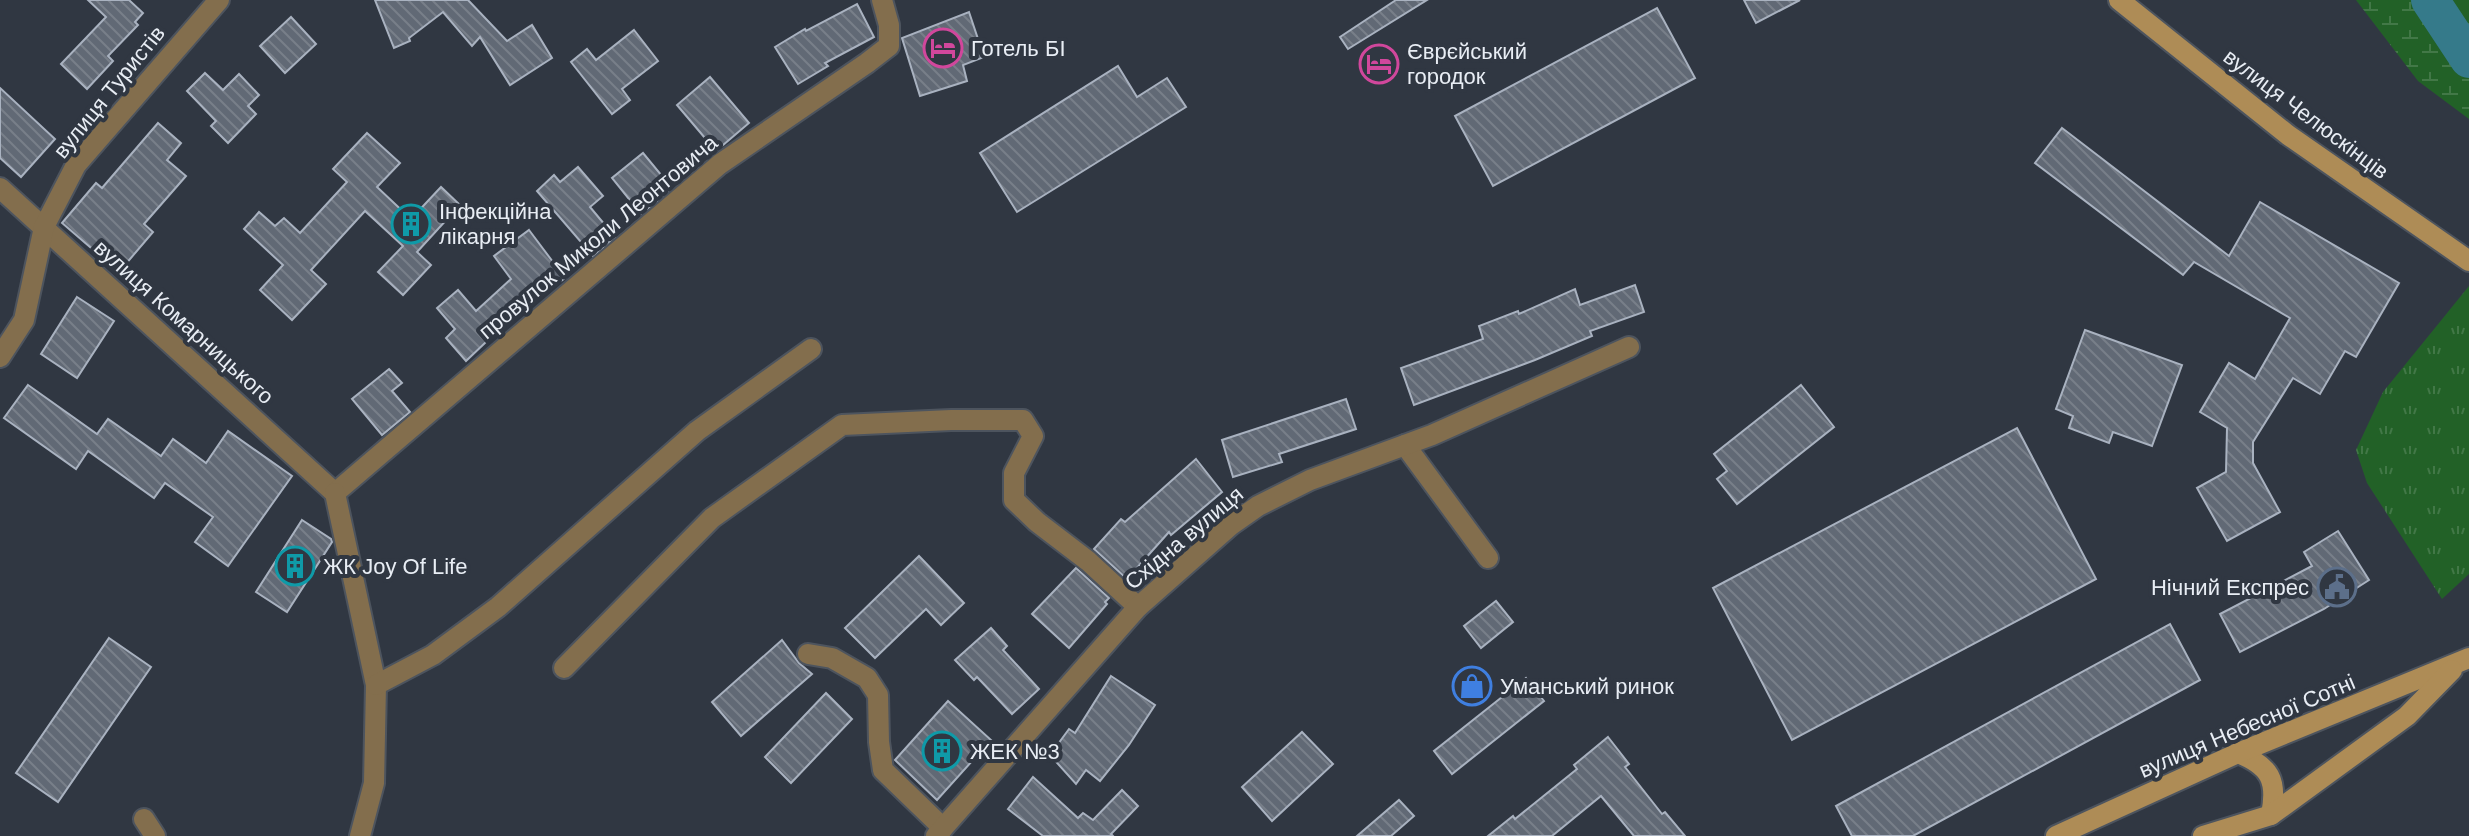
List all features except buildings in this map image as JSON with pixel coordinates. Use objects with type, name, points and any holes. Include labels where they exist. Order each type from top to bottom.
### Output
[{"type":"main road","name":"вулиця Челюскінців","points":[[2119,0],[2288,135],[2469,261]]},
{"type":"main road","name":"вулиця Небесної Сотні","points":[[2056,836],[2238,753],[2465,657]]},
{"type":"main road","points":[[2203,836],[2271,815],[2407,716],[2465,657]]},
{"type":"main road","points":[[2238,753],[2259,762],[2271,777],[2275,796],[2271,815]]},
{"type":"street","name":"вулиця Туристів","points":[[0,357],[24,320],[44,227],[76,165],[194,25],[219,0]]},
{"type":"street","name":"провулок Миколи Леонтовича","points":[[335,493],[720,164],[889,46],[889,25],[882,0]]},
{"type":"street","name":"вулиця Комарницького","points":[[0,188],[335,493]]},
{"type":"street","name":"Східна вулиця","points":[[940,832],[1138,607],[1231,525],[1258,506],[1310,480],[1405,445],[1629,347]]},
{"type":"street","points":[[376,685],[433,655],[498,607],[697,431],[811,349]]},
{"type":"street","points":[[564,668],[712,518],[842,425],[1023,420],[1033,436],[1014,473],[1014,500],[1138,607]]},
{"type":"street","points":[[1405,445],[1488,558]]},
{"type":"street","points":[[335,493],[376,685],[374,783],[360,836]]},
{"type":"street","points":[[808,654],[832,658],[867,678],[878,695],[883,770],[940,832]]},
{"type":"green space","points":[[2356,0],[2469,0],[2469,119],[2418,81]]},
{"type":"green space","points":[[2469,286],[2469,574],[2442,599],[2367,483],[2356,450],[2383,392]]},
{"type":"waterway","points":[[2430,0],[2469,59]]},
{"type":"place","name":"Готель БІ","points":[[943,48]]},
{"type":"place","name":"Єврєйський городок","points":[[1379,64]]},
{"type":"place","name":"Інфекційна лікарня","points":[[411,224]]},
{"type":"place","name":"ЖК Joy Of Life","points":[[295,566]]},
{"type":"place","name":"Нічний Експрес","points":[[2337,587]]},
{"type":"place","name":"Уманський ринок","points":[[1472,686]]},
{"type":"place","name":"ЖЕК №3","points":[[942,751]]}]
